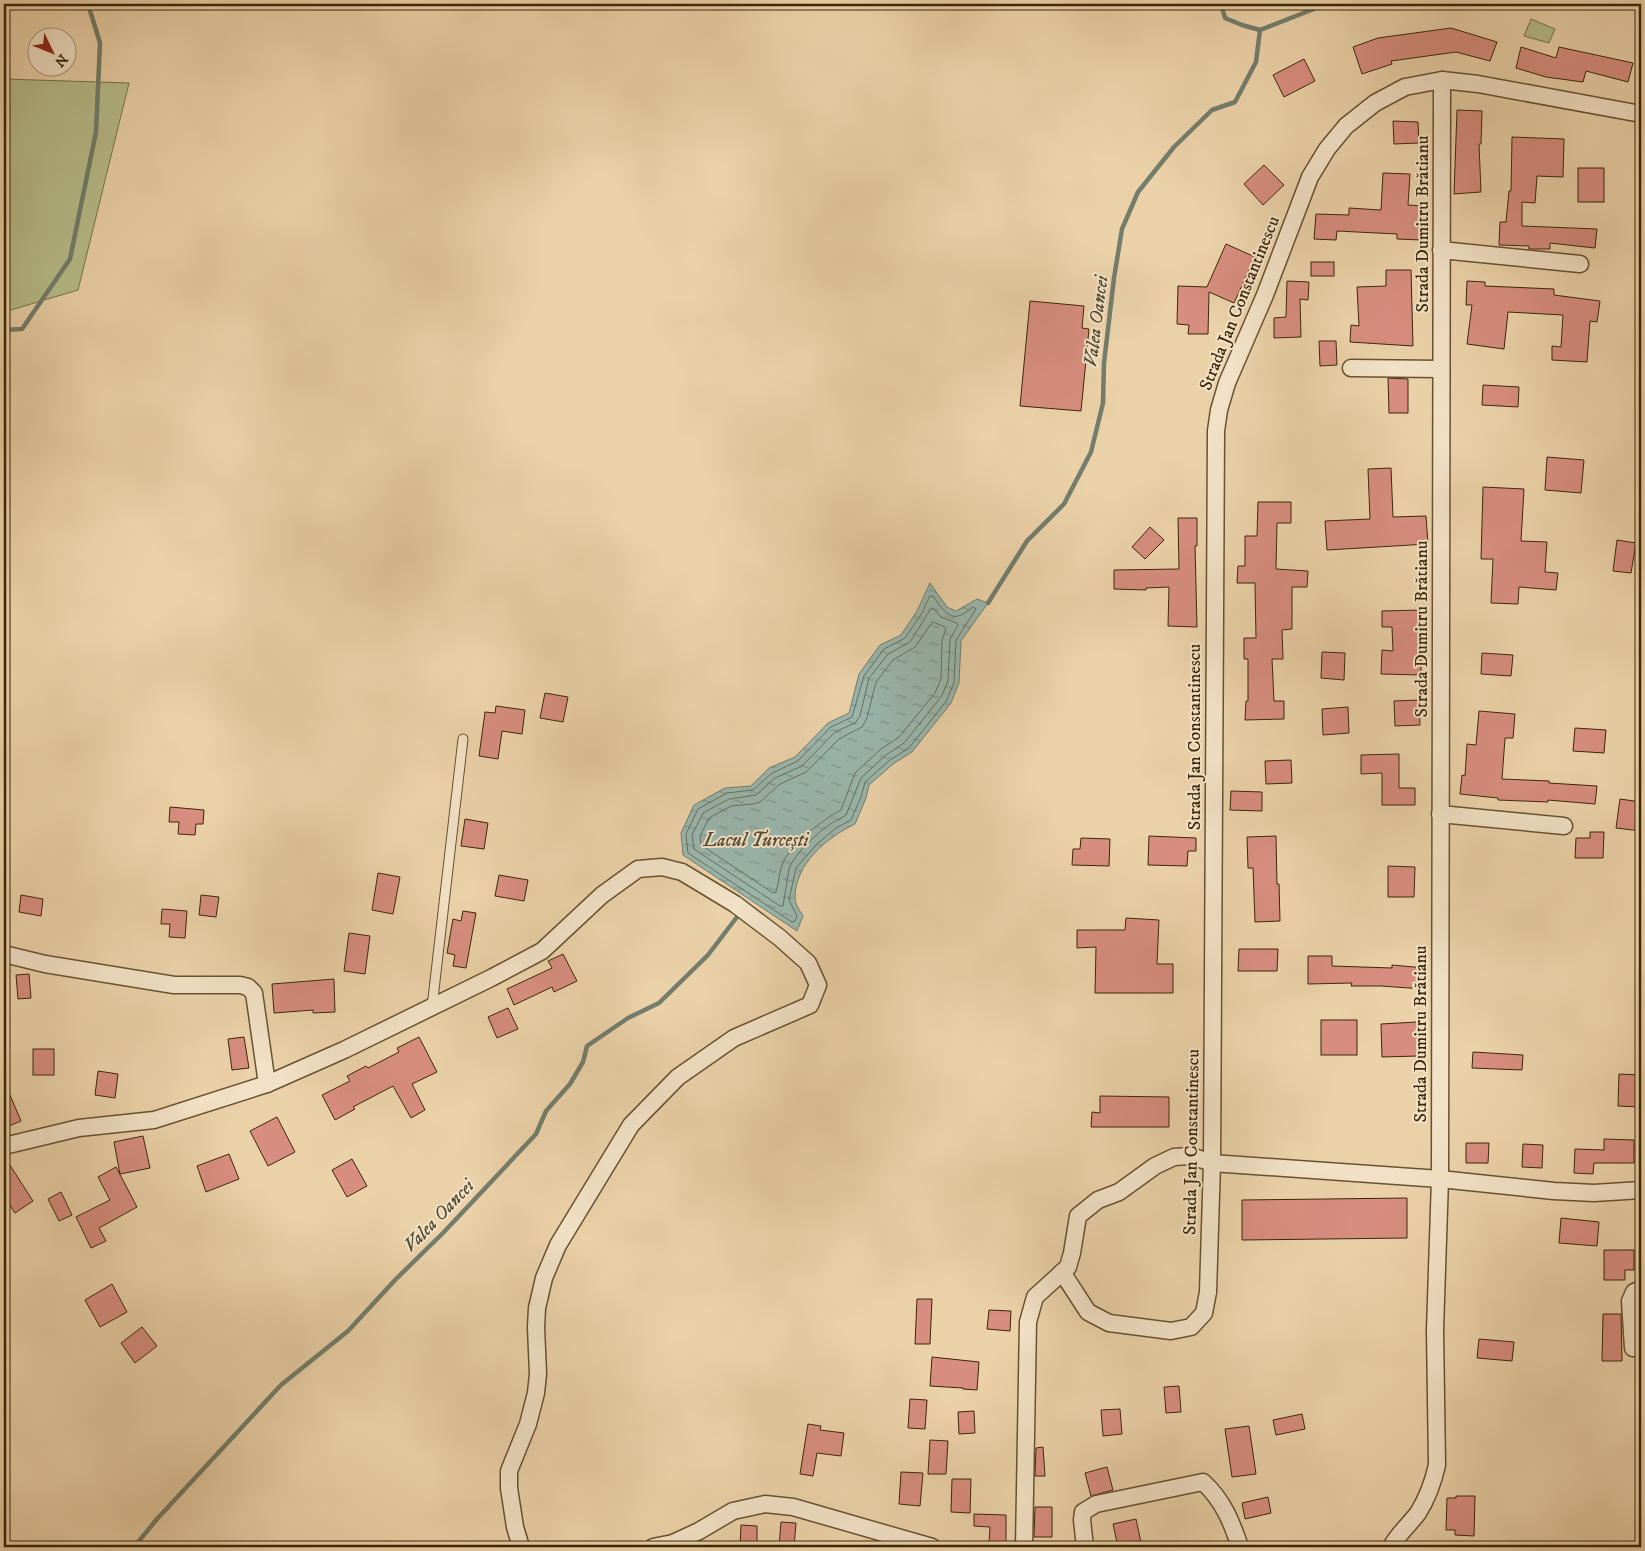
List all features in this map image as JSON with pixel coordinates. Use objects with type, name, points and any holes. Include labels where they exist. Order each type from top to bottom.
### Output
[{"type":"street","name":"Strada Jan Constantinescu","points":[[1062,1272],[1088,1312],[1109,1323],[1171,1331],[1191,1327],[1204,1313],[1208,1292],[1212,1163],[1216,431],[1219,410],[1227,383],[1265,294],[1310,177],[1327,149],[1346,126],[1375,103],[1405,87],[1442,80],[1478,84],[1641,114]]},
{"type":"street","name":"Strada Dumitru Brătianu","points":[[1391,1547],[1397,1536],[1417,1514],[1427,1498],[1433,1486],[1437,1465],[1434,1330],[1440,1178],[1442,80]]},
{"type":"street","points":[[1441,250],[1580,264]]},
{"type":"street","points":[[1351,368],[1441,369]]},
{"type":"street","points":[[1440,814],[1564,826]]},
{"type":"street","points":[[4,1146],[79,1128],[154,1120],[267,1084],[344,1050],[491,978],[542,950],[602,895],[638,869],[662,867],[682,872],[735,904],[780,938],[808,963],[818,985],[810,1005],[734,1038],[678,1077],[631,1125],[558,1245],[544,1278],[537,1308],[538,1374],[536,1393],[528,1424],[509,1471],[509,1488],[515,1527],[521,1547]]},
{"type":"street","points":[[4,954],[45,964],[174,985],[248,986],[254,993],[267,1084]]},
{"type":"street","points":[[1024,1547],[1028,1322],[1035,1297],[1068,1267],[1078,1216],[1098,1200],[1119,1192],[1156,1166],[1174,1157],[1191,1156],[1212,1163],[1440,1178],[1554,1191],[1594,1193],[1641,1190]]},
{"type":"street","points":[[1633,1348],[1630,1301],[1634,1292],[1641,1289]]},
{"type":"street","points":[[1085,1547],[1082,1520],[1083,1512],[1088,1508],[1096,1504],[1203,1482],[1223,1504],[1240,1547]]},
{"type":"street","points":[[653,1547],[673,1545],[733,1511],[765,1504],[793,1507],[931,1547]]},
{"type":"lane","points":[[432,1007],[462,739]]},
{"type":"green space","points":[[1531,19],[1555,29],[1549,43],[1524,36]]},
{"type":"green space","points":[[4,79],[129,83],[78,290],[4,312]]},
{"type":"water","name":"Lacul Turcești","points":[[930,583],[947,607],[956,611],[977,599],[988,603],[961,641],[959,683],[951,703],[912,752],[893,764],[869,785],[866,798],[855,824],[833,837],[806,863],[796,886],[795,900],[803,916],[797,931],[683,855],[681,833],[694,805],[725,788],[751,786],[769,768],[795,757],[828,723],[849,713],[859,674],[880,645],[901,635],[917,611]]},
{"type":"building","points":[[1451,28],[1497,42],[1490,61],[1456,52],[1391,61],[1392,64],[1362,74],[1353,47],[1378,38]]},
{"type":"building","points":[[1521,47],[1556,58],[1559,47],[1633,63],[1628,82],[1586,71],[1583,82],[1546,77],[1516,68]]},
{"type":"building","points":[[1304,59],[1315,81],[1284,97],[1273,75]]},
{"type":"building","points":[[1457,110],[1482,111],[1481,144],[1479,144],[1481,192],[1454,194]]},
{"type":"building","points":[[1393,121],[1418,122],[1419,143],[1394,144]]},
{"type":"building","points":[[1512,137],[1564,139],[1563,177],[1537,176],[1535,203],[1522,202],[1522,226],[1597,229],[1595,248],[1550,243],[1550,249],[1529,249],[1529,246],[1499,245],[1500,222],[1506,222],[1509,191],[1511,191]]},
{"type":"building","points":[[1264,165],[1284,185],[1263,205],[1244,184]]},
{"type":"building","points":[[1578,168],[1604,168],[1604,202],[1578,202]]},
{"type":"building","points":[[1383,173],[1410,174],[1408,205],[1423,206],[1422,240],[1397,239],[1397,234],[1337,231],[1336,240],[1314,239],[1316,214],[1349,215],[1349,208],[1381,210]]},
{"type":"building","points":[[1226,244],[1255,257],[1234,303],[1209,292],[1208,334],[1188,334],[1189,325],[1177,324],[1178,286],[1207,287]]},
{"type":"building","points":[[1311,262],[1334,262],[1334,276],[1311,276]]},
{"type":"building","points":[[1386,270],[1411,270],[1413,346],[1350,342],[1351,325],[1359,326],[1357,287],[1386,286]]},
{"type":"building","points":[[1287,281],[1309,282],[1308,300],[1300,299],[1301,337],[1274,338],[1274,318],[1286,317]]},
{"type":"building","points":[[1467,281],[1485,282],[1485,286],[1554,289],[1554,295],[1600,301],[1597,322],[1590,321],[1587,362],[1552,360],[1552,346],[1561,347],[1563,315],[1508,312],[1504,349],[1467,344],[1472,305],[1466,305]]},
{"type":"building","points":[[1030,301],[1084,306],[1082,328],[1089,329],[1081,411],[1020,406]]},
{"type":"building","points":[[1319,341],[1336,341],[1337,365],[1320,366]]},
{"type":"building","points":[[1388,378],[1408,379],[1408,413],[1389,413]]},
{"type":"building","points":[[1483,385],[1519,387],[1518,407],[1482,405]]},
{"type":"building","points":[[1547,457],[1584,460],[1581,493],[1545,490]]},
{"type":"building","points":[[1391,468],[1393,517],[1426,516],[1428,544],[1327,550],[1325,521],[1370,519],[1368,469]]},
{"type":"building","points":[[1483,487],[1524,489],[1521,541],[1547,542],[1545,572],[1558,573],[1556,590],[1519,587],[1518,604],[1491,603],[1493,559],[1481,559]]},
{"type":"building","points":[[1258,502],[1291,502],[1291,523],[1277,523],[1276,569],[1308,571],[1307,587],[1292,587],[1292,629],[1282,630],[1283,659],[1272,659],[1274,701],[1284,701],[1284,719],[1245,720],[1246,701],[1248,701],[1248,659],[1244,659],[1244,638],[1256,638],[1255,583],[1237,583],[1238,566],[1245,566],[1245,536],[1257,536]]},
{"type":"building","points":[[1178,518],[1197,518],[1197,546],[1195,546],[1197,627],[1168,626],[1169,587],[1146,588],[1146,590],[1114,589],[1114,570],[1179,569]]},
{"type":"building","points":[[1150,527],[1164,540],[1145,559],[1132,547]]},
{"type":"building","points":[[1617,540],[1636,543],[1631,573],[1613,571]]},
{"type":"building","points":[[1421,610],[1421,675],[1381,674],[1382,650],[1393,651],[1392,627],[1382,627],[1382,611]]},
{"type":"building","points":[[1322,652],[1345,653],[1344,680],[1321,678]]},
{"type":"building","points":[[1482,653],[1513,655],[1511,676],[1481,674]]},
{"type":"building","points":[[545,693],[568,697],[563,722],[540,718]]},
{"type":"building","points":[[1419,700],[1420,725],[1395,726],[1394,701]]},
{"type":"building","points":[[496,706],[525,710],[522,734],[502,731],[498,759],[479,756],[485,712],[495,713]]},
{"type":"building","points":[[1348,707],[1349,733],[1323,735],[1322,709]]},
{"type":"building","points":[[1479,711],[1515,714],[1513,738],[1505,738],[1502,779],[1597,786],[1595,804],[1548,800],[1548,802],[1498,800],[1498,798],[1460,794],[1462,775],[1465,776],[1467,744],[1476,745]]},
{"type":"building","points":[[1575,728],[1606,730],[1604,753],[1573,751]]},
{"type":"building","points":[[1399,754],[1399,788],[1415,788],[1415,805],[1382,805],[1382,773],[1361,774],[1361,755]]},
{"type":"building","points":[[1291,760],[1292,783],[1266,784],[1265,761]]},
{"type":"building","points":[[1231,791],[1262,792],[1262,811],[1230,810]]},
{"type":"building","points":[[1620,799],[1641,802],[1641,831],[1616,828]]},
{"type":"building","points":[[170,807],[204,810],[203,824],[196,824],[195,835],[178,834],[179,822],[169,822]]},
{"type":"building","points":[[465,819],[488,823],[484,849],[461,846]]},
{"type":"building","points":[[1590,832],[1604,832],[1603,858],[1575,858],[1576,838],[1590,838]]},
{"type":"building","points":[[1149,836],[1196,838],[1196,851],[1188,851],[1187,866],[1148,865]]},
{"type":"building","points":[[1276,836],[1280,921],[1255,922],[1253,868],[1248,868],[1247,837]]},
{"type":"building","points":[[1081,838],[1110,839],[1109,866],[1072,865],[1073,849],[1080,849]]},
{"type":"building","points":[[1388,866],[1415,867],[1414,897],[1388,897]]},
{"type":"building","points":[[378,873],[400,877],[393,914],[372,910]]},
{"type":"building","points":[[499,875],[528,880],[524,901],[495,896]]},
{"type":"building","points":[[21,895],[43,899],[41,916],[19,912]]},
{"type":"building","points":[[201,895],[219,897],[216,917],[199,915]]},
{"type":"building","points":[[162,909],[187,911],[185,938],[169,937],[170,924],[161,924]]},
{"type":"building","points":[[463,911],[476,913],[466,968],[453,966],[455,955],[447,953],[453,919],[461,921]]},
{"type":"building","points":[[1126,918],[1159,920],[1157,964],[1173,964],[1173,993],[1095,993],[1096,947],[1077,948],[1077,930],[1125,930]]},
{"type":"building","points":[[349,933],[370,936],[365,974],[344,971]]},
{"type":"building","points":[[1239,949],[1278,949],[1277,971],[1238,971]]},
{"type":"building","points":[[563,954],[577,981],[554,992],[552,987],[514,1005],[507,989],[552,968],[548,961]]},
{"type":"building","points":[[1308,956],[1332,956],[1332,966],[1392,968],[1392,965],[1425,968],[1423,989],[1351,986],[1352,983],[1308,984]]},
{"type":"building","points":[[29,974],[31,998],[18,999],[16,975]]},
{"type":"building","points":[[334,979],[335,1012],[313,1013],[313,1010],[274,1013],[272,984]]},
{"type":"building","points":[[508,1008],[518,1029],[497,1038],[488,1017]]},
{"type":"building","points":[[1321,1020],[1357,1020],[1357,1055],[1321,1055]]},
{"type":"building","points":[[1417,1022],[1418,1056],[1382,1057],[1381,1024]]},
{"type":"building","points":[[244,1037],[249,1068],[232,1070],[228,1039]]},
{"type":"building","points":[[419,1037],[437,1072],[412,1084],[425,1110],[411,1118],[393,1086],[353,1107],[355,1109],[335,1120],[322,1095],[350,1081],[347,1076],[366,1066],[368,1068],[399,1052],[397,1048]]},
{"type":"building","points":[[33,1049],[54,1049],[54,1075],[33,1075]]},
{"type":"building","points":[[1473,1052],[1523,1055],[1522,1070],[1472,1068]]},
{"type":"building","points":[[98,1071],[118,1074],[115,1098],[95,1095]]},
{"type":"building","points":[[1619,1074],[1641,1075],[1641,1107],[1618,1106]]},
{"type":"building","points":[[4,1081],[21,1121],[4,1128]]},
{"type":"building","points":[[1100,1096],[1169,1097],[1169,1127],[1091,1127],[1092,1112],[1100,1113]]},
{"type":"building","points":[[277,1117],[295,1152],[268,1166],[250,1131]]},
{"type":"building","points":[[143,1136],[150,1168],[120,1174],[114,1142]]},
{"type":"building","points":[[1604,1139],[1634,1140],[1634,1163],[1594,1163],[1593,1174],[1574,1173],[1575,1149],[1604,1150]]},
{"type":"building","points":[[1466,1143],[1489,1143],[1488,1163],[1466,1163]]},
{"type":"building","points":[[1523,1144],[1543,1145],[1542,1168],[1522,1167]]},
{"type":"building","points":[[229,1154],[239,1179],[206,1192],[197,1166]]},
{"type":"building","points":[[4,1156],[33,1201],[15,1213],[4,1196]]},
{"type":"building","points":[[352,1159],[367,1186],[347,1197],[332,1170]]},
{"type":"building","points":[[116,1167],[137,1207],[99,1228],[106,1241],[91,1248],[76,1217],[110,1200],[98,1177]]},
{"type":"building","points":[[61,1192],[72,1215],[59,1221],[48,1199]]},
{"type":"building","points":[[1407,1198],[1407,1238],[1242,1240],[1242,1200]]},
{"type":"building","points":[[1561,1218],[1599,1222],[1597,1246],[1559,1243]]},
{"type":"building","points":[[1604,1250],[1634,1250],[1634,1270],[1625,1270],[1625,1280],[1604,1280]]},
{"type":"building","points":[[112,1284],[127,1312],[100,1327],[85,1300]]},
{"type":"building","points":[[917,1299],[932,1299],[930,1344],[915,1344]]},
{"type":"building","points":[[989,1310],[1011,1311],[1010,1331],[987,1329]]},
{"type":"building","points":[[1603,1314],[1621,1314],[1622,1361],[1602,1361]]},
{"type":"building","points":[[142,1327],[157,1346],[135,1363],[121,1343]]},
{"type":"building","points":[[1479,1339],[1514,1342],[1512,1361],[1477,1358]]},
{"type":"building","points":[[932,1357],[979,1362],[977,1390],[930,1386]]},
{"type":"building","points":[[1179,1386],[1181,1412],[1166,1413],[1164,1387]]},
{"type":"building","points":[[910,1399],[927,1400],[925,1429],[908,1428]]},
{"type":"building","points":[[1120,1409],[1122,1434],[1103,1436],[1101,1410]]},
{"type":"building","points":[[974,1411],[975,1433],[959,1434],[958,1412]]},
{"type":"building","points":[[1302,1414],[1305,1429],[1276,1435],[1273,1420]]},
{"type":"building","points":[[808,1424],[821,1426],[820,1430],[844,1433],[841,1456],[817,1453],[813,1476],[800,1474]]},
{"type":"building","points":[[1249,1426],[1256,1474],[1232,1477],[1225,1429]]},
{"type":"building","points":[[930,1440],[948,1441],[946,1474],[928,1474]]},
{"type":"building","points":[[1043,1447],[1045,1476],[1035,1476],[1036,1448]]},
{"type":"building","points":[[1107,1467],[1113,1490],[1091,1496],[1085,1473]]},
{"type":"building","points":[[901,1472],[923,1473],[920,1506],[899,1504]]},
{"type":"building","points":[[952,1479],[971,1479],[970,1513],[951,1512]]},
{"type":"building","points":[[1456,1496],[1475,1496],[1474,1536],[1455,1535],[1455,1530],[1446,1530],[1447,1498],[1456,1498]]},
{"type":"building","points":[[1268,1497],[1271,1513],[1245,1519],[1242,1503]]},
{"type":"building","points":[[1035,1507],[1052,1507],[1052,1537],[1034,1537]]},
{"type":"building","points":[[974,1514],[1006,1515],[1006,1544],[989,1543],[990,1527],[974,1526]]},
{"type":"building","points":[[1136,1519],[1142,1547],[1118,1547],[1113,1524]]},
{"type":"building","points":[[781,1522],[796,1523],[794,1547],[779,1547]]},
{"type":"building","points":[[741,1525],[757,1526],[757,1547],[740,1547]]},
{"type":"waterway","points":[[4,330],[22,329],[70,259],[96,132],[100,43],[88,4]]},
{"type":"waterway","points":[[1221,4],[1225,18],[1260,30]]},
{"type":"waterway","name":"Valea Oancei","points":[[988,603],[1027,541],[1064,504],[1091,452],[1103,403],[1104,363],[1122,229],[1138,192],[1174,147],[1212,110],[1235,102],[1256,62],[1260,30],[1324,5],[1339,4]]},
{"type":"waterway","points":[[1567,4],[1604,8],[1641,5]]},
{"type":"waterway","name":"Valea Oancei","points":[[134,1547],[157,1519],[281,1385],[348,1331],[536,1134],[546,1111],[570,1084],[583,1062],[587,1046],[628,1018],[659,1003],[708,955],[740,913]]}]
